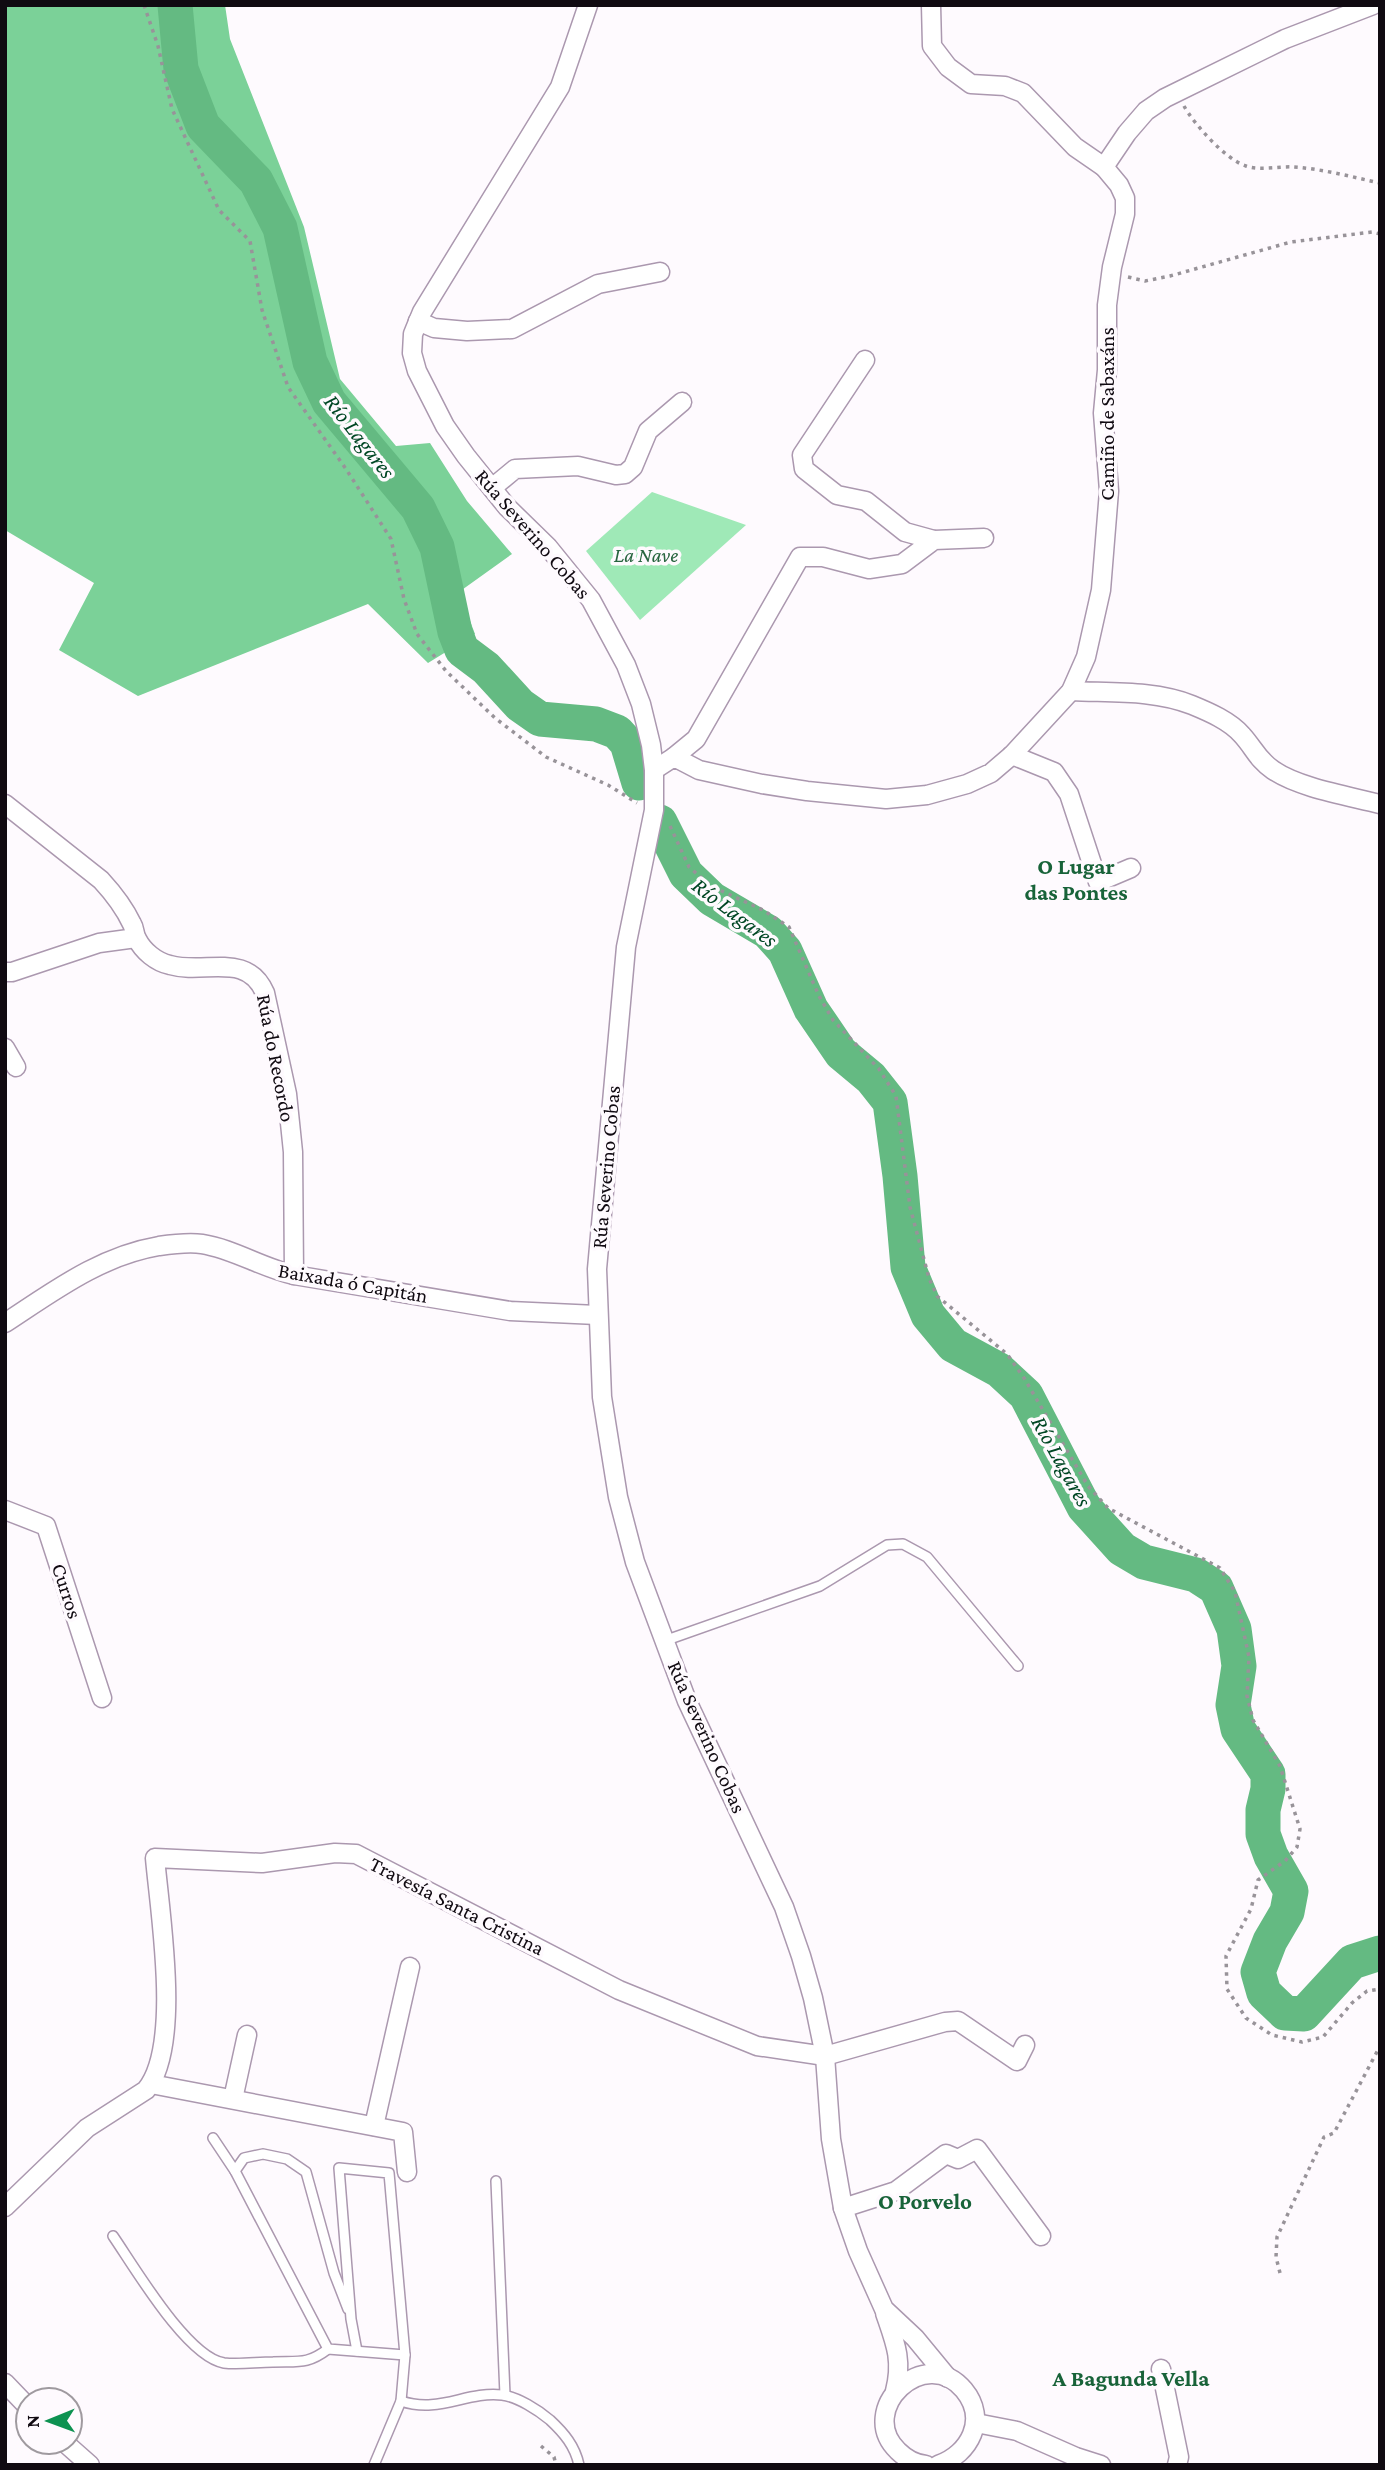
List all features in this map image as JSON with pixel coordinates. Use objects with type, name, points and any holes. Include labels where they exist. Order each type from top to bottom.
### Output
[{"type":"street","name":"Rúa Severino Cobas","points":[[588,5],[560,87],[422,312],[413,334],[412,353],[417,371],[445,426],[492,488],[568,569],[591,600],[610,631],[640,704],[654,770],[654,810],[626,947],[597,1269],[602,1397],[618,1497],[635,1562],[664,1641],[705,1741],[784,1906],[813,1998],[825,2056],[831,2139],[843,2208],[858,2251],[884,2309],[915,2339],[948,2378],[960,2385],[969,2396],[976,2423]]},
{"type":"street","points":[[931,5],[932,46],[948,67],[971,84],[1004,86],[1023,93],[1075,148],[1104,167],[1146,111],[1177,92],[1285,39],[1373,5]]},
{"type":"street","name":"Camiño de Sabaxáns","points":[[674,757],[699,770],[762,784],[886,799],[927,795],[967,784],[991,773],[1012,755],[1071,691],[1086,657],[1101,590],[1109,491],[1103,413],[1107,370],[1107,305],[1112,267],[1125,214],[1125,198],[1119,185],[1104,167]]},
{"type":"street","points":[[418,321],[434,328],[467,331],[512,329],[598,284],[660,272]]},
{"type":"street","points":[[866,360],[802,455],[804,469],[837,495],[866,501],[905,532],[934,540],[984,538]]},
{"type":"street","points":[[492,488],[515,469],[578,466],[616,475],[625,474],[633,467],[648,431],[682,402]]},
{"type":"street","points":[[654,770],[696,738],[800,558],[823,557],[869,569],[902,564],[934,540]]},
{"type":"street","points":[[1071,691],[1151,694],[1191,705],[1233,726],[1244,737],[1254,754],[1275,772],[1309,786],[1380,804]]},
{"type":"street","points":[[1012,755],[1054,772],[1069,794],[1098,881],[1131,868]]},
{"type":"street","name":"Rúa do Recordo","points":[[5,804],[101,880],[121,905],[134,926],[136,938],[149,954],[169,965],[236,968],[251,972],[260,979],[287,1094],[293,1152],[294,1275]]},
{"type":"street","points":[[5,972],[99,943],[136,938]]},
{"type":"street","points":[[5,1048],[16,1067]]},
{"type":"street","name":"Baixada ó Capitán","points":[[5,1323],[96,1265],[149,1248],[176,1244],[203,1244],[294,1275],[510,1311],[597,1315]]},
{"type":"street","name":"Curros","points":[[5,1510],[46,1527],[102,1698]]},
{"type":"street","name":"Travesía Santa Cristina","points":[[151,2084],[165,2042],[167,2007],[155,1858],[262,1863],[335,1853],[356,1854],[619,1990],[757,2046],[825,2056]]},
{"type":"street","points":[[374,2126],[411,1967]]},
{"type":"street","points":[[825,2056],[945,2022],[958,2021],[1017,2061],[1025,2045]]},
{"type":"street","points":[[233,2099],[247,2035]]},
{"type":"street","points":[[5,2207],[87,2128],[146,2090],[151,2084],[403,2132],[407,2172]]},
{"type":"street","points":[[843,2208],[896,2191],[946,2154],[958,2159],[977,2148],[1041,2236]]},
{"type":"street","points":[[884,2309],[898,2350],[900,2371],[895,2391],[887,2405],[887,2435],[906,2462],[926,2465]]},
{"type":"street","points":[[1161,2369],[1179,2457],[1177,2465]]},
{"type":"street","points":[[895,2391],[920,2375],[948,2378]]},
{"type":"street","points":[[938,2465],[959,2458],[972,2438],[976,2423],[1017,2431],[1101,2465]]},
{"type":"lane","points":[[664,1641],[820,1586],[887,1545],[903,1544],[927,1557],[1018,1666]]},
{"type":"lane","points":[[213,2138],[235,2171],[327,2349]]},
{"type":"lane","points":[[235,2171],[244,2158],[263,2154],[287,2159],[306,2172],[334,2273],[351,2319]]},
{"type":"lane","points":[[357,2351],[351,2319],[339,2168],[389,2173],[405,2356],[401,2400],[374,2465]]},
{"type":"lane","points":[[496,2181],[505,2395]]},
{"type":"lane","points":[[113,2236],[187,2338],[205,2355],[224,2363],[313,2361],[327,2349],[405,2356]]},
{"type":"lane","points":[[401,2400],[418,2407],[487,2395],[505,2395],[539,2411],[563,2432],[579,2465]]},
{"type":"path","points":[[144,5],[158,46],[172,109],[219,210],[250,241],[262,310],[288,387],[391,539],[404,599],[417,634],[446,671],[495,718],[545,757],[608,785],[639,804]]},
{"type":"path","points":[[1177,92],[1195,123],[1240,164],[1248,167],[1316,170],[1380,183]]},
{"type":"path","points":[[1112,267],[1121,275],[1145,281],[1291,242],[1372,232],[1380,234]]},
{"type":"path","points":[[665,815],[689,867],[711,886],[763,910],[789,927],[819,996],[833,1020],[879,1069],[896,1096],[910,1207],[929,1278],[937,1296],[1007,1354],[1088,1486],[1108,1508],[1220,1568],[1235,1592],[1249,1657],[1247,1696],[1253,1720],[1280,1766],[1300,1829],[1297,1847],[1285,1861],[1258,1880],[1251,1909],[1226,1956],[1227,1989],[1246,2018],[1272,2035],[1302,2042],[1324,2037],[1352,2003],[1367,1991],[1380,1989]]},
{"type":"path","points":[[1280,2273],[1276,2257],[1277,2237],[1324,2137],[1334,2133],[1380,2046]]},
{"type":"path","points":[[541,2446],[554,2457],[556,2465]]},
{"type":"green space","points":[[5,5],[225,5],[230,39],[304,227],[340,379],[396,446],[430,443],[467,501],[512,554],[459,592],[475,634],[428,663],[368,604],[138,696],[59,650],[94,583],[5,530]]},
{"type":"green space","name":"La Nave","points":[[652,492],[746,525],[640,620],[586,551]]},
{"type":"waterway","name":"Río Lagares","points":[[175,5],[181,69],[203,126],[256,181],[280,228],[310,362],[329,402],[418,508],[437,547],[455,632],[462,650],[486,668],[520,705],[540,719],[596,724],[617,732],[627,743],[639,783]]},
{"type":"waterway","name":"Río Lagares","points":[[660,822],[686,874],[712,899],[768,932],[785,951],[811,1009],[841,1053],[871,1078],[890,1102],[908,1267],[928,1315],[953,1345],[999,1370],[1026,1395],[1084,1507],[1122,1549],[1144,1562],[1196,1575],[1216,1588],[1234,1629],[1239,1666],[1233,1705],[1238,1729],[1268,1774],[1263,1834],[1271,1856],[1291,1891],[1287,1912],[1270,1941],[1258,1972],[1264,1993],[1285,2013],[1304,2014],[1352,1962],[1380,1953]]},
{"type":"district","name":"O Lugar das Pontes","points":[[1076,879]]},
{"type":"district","name":"O Porvelo","points":[[925,2201]]},
{"type":"district","name":"A Bagunda Vella","points":[[1131,2378]]}]
